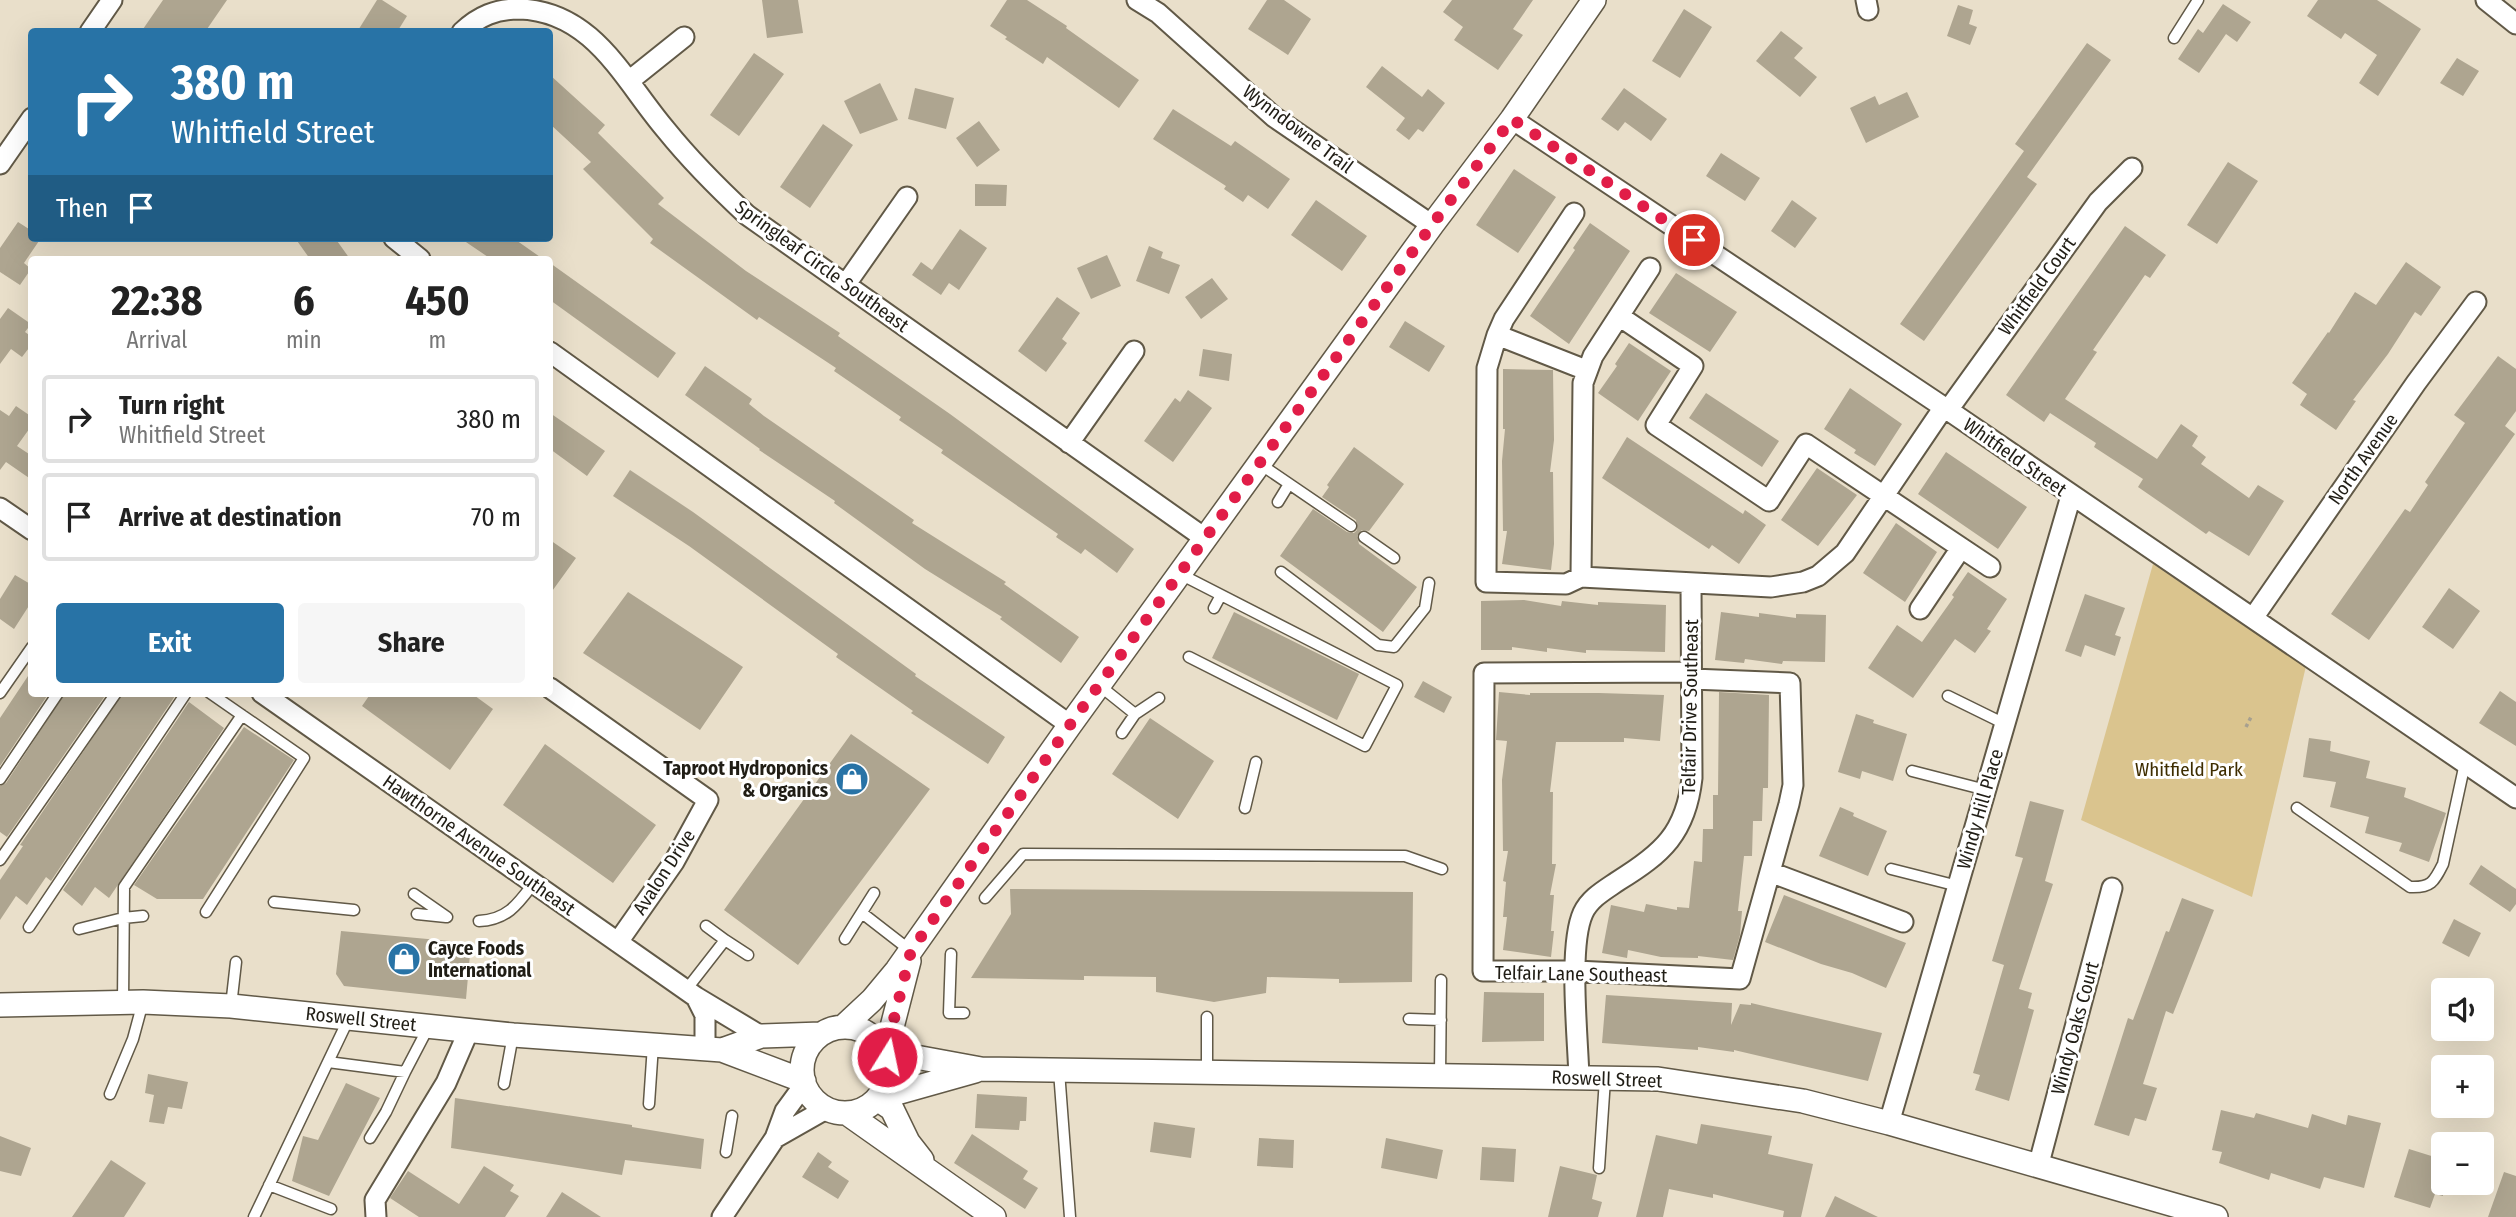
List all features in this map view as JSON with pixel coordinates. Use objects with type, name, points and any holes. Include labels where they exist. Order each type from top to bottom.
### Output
[{"type":"street","points":[[93,28],[112,0]]},
{"type":"street","name":"Wynndowne Trail","points":[[1137,0],[1158,13],[1274,117],[1432,225]]},
{"type":"street","points":[[994,1217],[837,1111],[816,1102],[804,1083],[803,1061],[807,1051],[881,991],[911,951],[1070,725],[1432,225],[1512,119],[1594,0]]},
{"type":"street","points":[[2486,0],[2516,24]]},
{"type":"street","name":"Springleaf Circle Southeast","points":[[466,28],[473,21],[499,9],[532,9],[559,16],[585,31],[606,50],[663,128],[705,177],[747,215],[1206,539]]},
{"type":"street","points":[[629,80],[684,37]]},
{"type":"street","name":"Whitfield Street","points":[[1512,119],[1946,408],[2516,798]]},
{"type":"street","points":[[0,164],[28,124]]},
{"type":"street","name":"Whitfield Court","points":[[1497,335],[1487,368],[1486,582],[1566,584],[1581,577],[1771,587],[1797,583],[1818,576],[1845,553],[1946,408],[2098,202],[2132,168]]},
{"type":"street","points":[[846,284],[907,197]]},
{"type":"street","points":[[1574,213],[1517,298],[1497,335],[1586,370]]},
{"type":"street","points":[[399,242],[416,256]]},
{"type":"street","points":[[1581,577],[1583,383],[1586,370],[1650,268]]},
{"type":"street","name":"North Avenue","points":[[2253,618],[2416,383],[2476,302]]},
{"type":"street","points":[[1619,316],[1693,366],[1656,425],[1667,433],[1769,501],[1806,444],[1990,567]]},
{"type":"street","points":[[1069,443],[1134,351]]},
{"type":"street","points":[[553,354],[1070,725]]},
{"type":"street","name":"Windy Hill Place","points":[[1889,1123],[2071,496]]},
{"type":"street","points":[[0,508],[28,527]]},
{"type":"street","points":[[1920,609],[1961,548]]},
{"type":"street","name":"Telfair Drive Southeast","points":[[1580,1078],[1576,971],[1579,926],[1583,913],[1599,894],[1657,855],[1668,843],[1685,814],[1692,778],[1691,583]]},
{"type":"street","name":"Telfair Lane Southeast","points":[[1484,673],[1692,676],[1790,683],[1793,785],[1740,979],[1576,971],[1483,971],[1484,673]]},
{"type":"street","name":"Avalon Drive","points":[[553,690],[708,800],[674,862],[618,942]]},
{"type":"street","name":"Hawthorne Avenue Southeast","points":[[268,697],[691,994],[761,1036]]},
{"type":"street","points":[[1770,872],[1903,922]]},
{"type":"street","name":"Windy Oaks Court","points":[[2038,1167],[2112,888]]},
{"type":"street","points":[[883,1049],[891,1031],[911,951]]},
{"type":"street","points":[[691,994],[705,1015],[713,1049]]},
{"type":"street","name":"Roswell Street","points":[[0,1005],[133,1002],[231,1006],[513,1034],[713,1049],[804,1083]]},
{"type":"street","points":[[376,1217],[375,1200],[446,1083],[469,1030]]},
{"type":"street","points":[[775,1138],[837,1111],[869,1107],[878,1099],[888,1079],[883,1049],[865,1032],[832,1031]]},
{"type":"street","name":"Roswell Street","points":[[713,1049],[761,1036],[832,1031]]},
{"type":"street","name":"Roswell Street","points":[[883,1049],[981,1069],[1658,1079],[1803,1101],[2216,1217]]},
{"type":"street","name":"Roswell Street","points":[[878,1099],[981,1069]]},
{"type":"street","points":[[722,1217],[775,1138],[785,1111],[804,1083]]},
{"type":"street","points":[[878,1099],[892,1109],[908,1142],[940,1181]]},
{"type":"lane","points":[[2174,38],[2198,0]]},
{"type":"lane","points":[[1260,464],[1351,526]]},
{"type":"lane","points":[[1278,502],[1289,484]]},
{"type":"lane","points":[[1364,537],[1394,558]]},
{"type":"lane","points":[[1280,572],[1378,645],[1394,647],[1425,608],[1429,583]]},
{"type":"lane","points":[[1180,574],[1397,684],[1365,746],[1189,657]]},
{"type":"lane","points":[[1214,608],[1221,595]]},
{"type":"lane","points":[[0,693],[28,653]]},
{"type":"lane","points":[[1100,686],[1135,714]]},
{"type":"lane","points":[[1948,696],[2005,724]]},
{"type":"lane","points":[[0,779],[55,697]]},
{"type":"lane","points":[[0,860],[113,697]]},
{"type":"lane","points":[[29,927],[183,697]]},
{"type":"lane","points":[[206,912],[304,758],[216,697]]},
{"type":"lane","points":[[1122,733],[1135,714],[1159,698]]},
{"type":"lane","points":[[110,1094],[133,1039],[133,1002],[123,918],[124,887],[242,715]]},
{"type":"lane","points":[[1245,808],[1256,762]]},
{"type":"lane","points":[[2297,808],[2410,887],[2423,888],[2436,880],[2443,864],[2465,763]]},
{"type":"lane","points":[[1912,771],[1986,790]]},
{"type":"lane","points":[[985,898],[1023,854],[1405,856],[1442,869]]},
{"type":"lane","points":[[1891,869],[1958,886]]},
{"type":"lane","points":[[480,921],[502,917],[512,911],[533,884]]},
{"type":"lane","points":[[845,939],[874,893]]},
{"type":"lane","points":[[414,894],[447,917],[417,914]]},
{"type":"lane","points":[[274,902],[354,910]]},
{"type":"lane","points":[[862,913],[911,951]]},
{"type":"lane","points":[[79,929],[142,916]]},
{"type":"lane","points":[[706,926],[748,954]]},
{"type":"lane","points":[[691,994],[725,940]]},
{"type":"lane","points":[[951,954],[949,1013],[964,1013]]},
{"type":"lane","points":[[231,1006],[236,962]]},
{"type":"lane","points":[[1440,1076],[1441,980]]},
{"type":"lane","points":[[254,1217],[349,1017]]},
{"type":"lane","points":[[1206,1071],[1207,1017]]},
{"type":"lane","points":[[1409,1019],[1441,1020]]},
{"type":"lane","points":[[370,1138],[429,1026]]},
{"type":"lane","points":[[504,1084],[513,1034]]},
{"type":"lane","points":[[649,1104],[653,1044]]},
{"type":"lane","points":[[328,1062],[405,1072]]},
{"type":"lane","points":[[1059,1070],[1070,1217]]},
{"type":"lane","points":[[1599,1168],[1605,1078]]},
{"type":"lane","points":[[726,1152],[732,1116]]},
{"type":"lane","points":[[269,1185],[331,1209]]},
{"type":"path","points":[[2246,727],[2252,715]]},
{"type":"green space","name":"Whitfield Park","points":[[2153,564],[2306,666],[2252,897],[2081,820]]},
{"type":"building","points":[[163,0],[227,0],[208,28],[144,28]]},
{"type":"building","points":[[377,0],[382,0],[407,16],[400,28],[360,28]]},
{"type":"building","points":[[762,0],[798,0],[803,33],[767,38]]},
{"type":"building","points":[[1007,0],[1027,0],[1139,80],[1119,108],[1047,57],[1043,64],[990,26]]},
{"type":"building","points":[[1267,0],[1284,0],[1311,19],[1288,55],[1248,29]]},
{"type":"building","points":[[1452,0],[1533,0],[1513,29],[1523,35],[1498,70],[1454,40],[1463,27],[1443,12]]},
{"type":"building","points":[[2318,0],[2377,0],[2421,29],[2378,96],[2359,83],[2377,55],[2345,33],[2341,39],[2307,16]]},
{"type":"building","points":[[2223,4],[2251,22],[2237,42],[2226,34],[2199,73],[2178,59],[2198,29],[2203,33]]},
{"type":"building","points":[[1958,5],[1973,10],[1969,24],[1977,27],[1970,45],[1947,36]]},
{"type":"building","points":[[1684,9],[1712,27],[1680,78],[1652,61]]},
{"type":"building","points":[[1781,31],[1803,48],[1794,58],[1817,77],[1800,97],[1756,61]]},
{"type":"building","points":[[2087,43],[2111,60],[2027,177],[2037,184],[1924,341],[1900,324],[2024,151],[2015,144]]},
{"type":"building","points":[[754,53],[784,74],[739,136],[710,115]]},
{"type":"building","points":[[2457,58],[2479,71],[2463,96],[2440,83]]},
{"type":"building","points":[[1382,66],[1422,97],[1428,89],[1445,103],[1423,132],[1418,129],[1409,140],[1396,130],[1405,118],[1366,87]]},
{"type":"building","points":[[553,78],[605,125],[598,133],[664,198],[658,204],[746,271],[840,333],[838,336],[950,414],[1134,549],[1117,573],[1085,549],[1081,554],[1056,537],[1058,534],[941,453],[943,450],[899,420],[901,417],[834,371],[836,368],[759,317],[757,320],[650,243],[653,239],[583,169],[591,162],[553,127]]},
{"type":"building","points":[[880,83],[898,120],[860,134],[844,101]]},
{"type":"building","points":[[915,88],[954,98],[946,129],[908,119]]},
{"type":"building","points":[[1624,88],[1667,119],[1651,141],[1625,122],[1618,131],[1601,119]]},
{"type":"building","points":[[1907,92],[1919,117],[1866,143],[1850,108],[1875,96],[1879,105]]},
{"type":"building","points":[[1173,109],[1231,146],[1235,141],[1290,179],[1268,209],[1248,195],[1243,202],[1224,189],[1226,186],[1153,139]]},
{"type":"building","points":[[979,121],[1000,150],[977,167],[956,138]]},
{"type":"building","points":[[823,124],[853,145],[810,208],[780,187]]},
{"type":"building","points":[[1721,153],[1760,178],[1745,201],[1706,176]]},
{"type":"building","points":[[2228,162],[2258,181],[2217,244],[2187,225]]},
{"type":"building","points":[[1514,169],[1556,197],[1518,253],[1476,225]]},
{"type":"building","points":[[975,184],[1007,185],[1006,206],[975,206]]},
{"type":"building","points":[[1316,200],[1367,236],[1342,271],[1291,235]]},
{"type":"building","points":[[1792,200],[1817,218],[1795,248],[1771,231]]},
{"type":"building","points":[[18,222],[28,228],[28,242],[38,242],[24,263],[28,266],[28,273],[20,285],[0,272],[0,248]]},
{"type":"building","points":[[1590,223],[1630,251],[1569,344],[1530,316]]},
{"type":"building","points":[[2125,226],[2166,255],[2150,278],[2145,275],[2093,350],[2097,352],[2065,399],[2157,459],[2181,424],[2198,436],[2192,446],[2206,457],[2201,464],[2249,498],[2258,485],[2284,501],[2249,556],[2209,531],[2206,534],[2138,487],[2143,479],[2094,447],[2096,443],[2050,413],[2044,422],[2006,395]]},
{"type":"building","points":[[960,229],[987,248],[959,290],[949,283],[941,295],[912,275],[921,262],[932,270]]},
{"type":"building","points":[[298,242],[338,242],[348,256],[308,256]]},
{"type":"building","points":[[466,242],[519,242],[539,256],[487,256]]},
{"type":"building","points":[[1149,246],[1163,252],[1161,258],[1180,265],[1169,294],[1136,281]]},
{"type":"building","points":[[1107,255],[1121,286],[1091,299],[1077,268]]},
{"type":"building","points":[[2406,262],[2441,287],[2421,316],[2415,312],[2388,354],[2353,400],[2356,401],[2336,430],[2300,405],[2307,394],[2292,383],[2355,292],[2376,305]]},
{"type":"building","points":[[553,265],[676,353],[658,378],[553,302]]},
{"type":"building","points":[[1676,273],[1737,312],[1710,352],[1649,313]]},
{"type":"building","points":[[1212,278],[1228,299],[1201,319],[1185,297]]},
{"type":"building","points":[[1057,297],[1080,313],[1062,339],[1067,343],[1046,372],[1018,351]]},
{"type":"building","points":[[8,308],[28,322],[25,332],[28,334],[28,349],[22,357],[11,349],[0,364],[0,319]]},
{"type":"building","points":[[1405,321],[1445,346],[1429,372],[1389,347]]},
{"type":"building","points":[[1629,343],[1671,371],[1638,421],[1598,393]]},
{"type":"building","points":[[1203,349],[1232,354],[1229,381],[1199,376]]},
{"type":"building","points":[[2498,356],[2516,369],[2516,411],[2505,426],[2515,434],[2369,640],[2331,614],[2405,509],[2410,512],[2428,485],[2425,482],[2465,423],[2454,415]]},
{"type":"building","points":[[705,366],[752,399],[749,404],[764,416],[914,520],[912,523],[1006,582],[1004,584],[1079,637],[1061,663],[1000,619],[1002,617],[925,569],[834,503],[835,501],[759,450],[685,395]]},
{"type":"building","points":[[1503,369],[1553,370],[1554,440],[1550,472],[1553,472],[1554,544],[1551,570],[1502,564],[1507,531],[1503,531]]},
{"type":"building","points":[[1850,388],[1902,424],[1875,466],[1824,429]]},
{"type":"building","points":[[1188,390],[1212,408],[1173,462],[1144,441],[1175,398],[1180,402]]},
{"type":"building","points":[[1706,393],[1779,441],[1762,467],[1689,418]]},
{"type":"building","points":[[16,406],[28,414],[28,431],[17,446],[28,453],[28,477],[6,462],[0,470],[0,410],[9,416]]},
{"type":"building","points":[[553,415],[605,451],[587,476],[553,451]]},
{"type":"building","points":[[1627,437],[1743,514],[1745,510],[1766,525],[1739,564],[1712,545],[1709,549],[1602,478]]},
{"type":"building","points":[[1354,447],[1404,484],[1369,531],[1362,530],[1357,536],[1359,544],[1417,587],[1383,632],[1280,556],[1313,509],[1347,532],[1354,533],[1357,530],[1356,520],[1322,497],[1329,487],[1327,485]]},
{"type":"building","points":[[1946,452],[2027,507],[1998,549],[1918,494]]},
{"type":"building","points":[[1817,468],[1857,495],[1818,546],[1781,520]]},
{"type":"building","points":[[630,470],[693,512],[916,674],[915,676],[1005,737],[988,764],[911,713],[913,711],[836,657],[838,654],[689,546],[613,496]]},
{"type":"building","points":[[1896,523],[1937,552],[1905,602],[1863,573]]},
{"type":"building","points":[[553,542],[576,558],[553,590]]},
{"type":"building","points":[[1968,572],[2007,599],[1987,629],[1991,631],[1975,653],[1955,639],[1913,698],[1868,668],[1897,625],[1922,642]]},
{"type":"building","points":[[15,575],[28,583],[28,607],[14,629],[0,619],[0,599]]},
{"type":"building","points":[[2449,588],[2480,611],[2453,649],[2422,627]]},
{"type":"building","points":[[628,592],[743,667],[700,730],[583,653]]},
{"type":"building","points":[[2085,594],[2125,608],[2115,635],[2121,637],[2115,656],[2085,645],[2081,657],[2065,651]]},
{"type":"building","points":[[1524,600],[1561,606],[1562,601],[1598,605],[1598,602],[1666,605],[1665,652],[1586,650],[1586,653],[1547,648],[1547,652],[1512,647],[1512,650],[1481,650],[1481,601]]},
{"type":"building","points":[[1234,612],[1359,674],[1337,720],[1212,658]]},
{"type":"building","points":[[1721,612],[1759,617],[1759,613],[1796,618],[1796,614],[1826,615],[1825,662],[1783,661],[1782,664],[1745,659],[1744,663],[1715,660]]},
{"type":"building","points":[[28,676],[28,697],[46,697],[0,766],[0,718]]},
{"type":"building","points":[[1423,681],[1452,697],[1444,713],[1414,697]]},
{"type":"building","points":[[2500,691],[2516,702],[2516,746],[2479,723]]},
{"type":"building","points":[[1499,692],[1530,695],[1664,695],[1660,741],[1624,738],[1624,742],[1556,742],[1550,792],[1553,792],[1552,864],[1556,864],[1550,895],[1554,895],[1551,957],[1503,950],[1507,917],[1503,917],[1506,882],[1503,881],[1508,851],[1503,851],[1502,780],[1507,741],[1496,740]]},
{"type":"building","points":[[1719,692],[1769,695],[1768,788],[1763,788],[1762,821],[1753,821],[1752,856],[1744,856],[1738,911],[1742,911],[1740,935],[1733,960],[1698,956],[1661,957],[1628,950],[1627,958],[1602,953],[1611,905],[1644,912],[1646,904],[1677,910],[1677,907],[1689,908],[1694,861],[1702,862],[1703,829],[1713,829],[1713,795],[1718,795]]},
{"type":"building","points":[[62,697],[104,697],[7,837],[0,832],[0,786],[6,783]]},
{"type":"building","points":[[120,697],[174,697],[51,881],[46,877],[27,905],[16,896],[0,920],[0,880],[23,846],[20,845]]},
{"type":"building","points":[[368,697],[476,697],[493,709],[450,770],[362,706]]},
{"type":"building","points":[[189,702],[224,728],[109,898],[95,887],[82,906],[63,890]]},
{"type":"building","points":[[1856,714],[1874,720],[1873,723],[1907,734],[1893,781],[1862,771],[1860,779],[1838,772]]},
{"type":"building","points":[[1150,718],[1214,761],[1178,819],[1112,774]]},
{"type":"building","points":[[244,727],[294,760],[203,899],[157,899],[134,885]]},
{"type":"building","points":[[851,734],[930,789],[798,965],[724,910]]},
{"type":"building","points":[[2309,738],[2331,741],[2330,751],[2370,761],[2366,778],[2406,788],[2404,797],[2446,813],[2429,862],[2399,851],[2402,843],[2365,833],[2369,817],[2330,807],[2336,782],[2303,777]]},
{"type":"building","points":[[545,744],[656,825],[613,883],[503,805]]},
{"type":"building","points":[[2030,801],[2064,810],[2045,881],[2053,884],[2019,989],[2032,993],[2028,1008],[2034,1010],[2009,1101],[1975,1090],[1980,1075],[1973,1073],[2004,965],[1992,961],[2023,858],[2015,856]]},
{"type":"building","points":[[1840,807],[1854,813],[1853,816],[1887,831],[1868,876],[1819,856]]},
{"type":"building","points":[[2481,865],[2516,889],[2516,904],[2510,912],[2469,884]]},
{"type":"building","points":[[1010,889],[1413,892],[1412,982],[1339,983],[1339,979],[1267,977],[1266,993],[1214,1002],[1156,992],[1156,977],[1084,976],[1084,980],[971,978],[1011,914]]},
{"type":"building","points":[[1784,895],[1906,943],[1886,988],[1765,942]]},
{"type":"building","points":[[2182,898],[2214,910],[2173,1014],[2166,1011],[2143,1084],[2157,1088],[2146,1121],[2135,1118],[2129,1136],[2094,1125],[2128,1018],[2133,1020],[2166,931],[2169,932]]},
{"type":"building","points":[[2454,919],[2481,933],[2469,957],[2442,943]]},
{"type":"building","name":"Cayce Foods International","points":[[341,931],[471,943],[466,999],[344,986],[336,974]]},
{"type":"building","points":[[1484,992],[1544,993],[1544,1041],[1482,1042]]},
{"type":"building","points":[[1606,995],[1732,1003],[1731,1025],[1740,1004],[1751,1003],[1882,1033],[1868,1081],[1734,1050],[1602,1043]]},
{"type":"building","points":[[148,1074],[188,1082],[182,1109],[168,1107],[164,1124],[149,1122],[154,1095],[145,1093]]},
{"type":"building","points":[[346,1083],[380,1098],[329,1196],[292,1181],[303,1136],[318,1140]]},
{"type":"building","points":[[977,1094],[1027,1097],[1026,1121],[1020,1121],[1019,1130],[975,1128]]},
{"type":"building","points":[[455,1098],[632,1125],[704,1139],[701,1169],[625,1160],[622,1175],[451,1148]]},
{"type":"building","points":[[2221,1110],[2254,1118],[2256,1113],[2308,1128],[2312,1114],[2346,1125],[2348,1115],[2381,1123],[2364,1188],[2324,1177],[2320,1189],[2271,1173],[2269,1180],[2219,1163],[2222,1152],[2212,1150]]},
{"type":"building","points":[[1154,1122],[1195,1128],[1191,1158],[1150,1152]]},
{"type":"building","points":[[1701,1124],[1772,1136],[1768,1154],[1813,1164],[1801,1217],[1783,1217],[1784,1211],[1713,1194],[1713,1198],[1669,1189],[1663,1217],[1636,1217],[1656,1135],[1697,1144]]},
{"type":"building","points":[[972,1134],[1028,1171],[1023,1179],[1038,1188],[1025,1209],[954,1163]]},
{"type":"building","points":[[0,1136],[31,1148],[21,1176],[0,1171]]},
{"type":"building","points":[[1259,1138],[1294,1140],[1293,1168],[1257,1166]]},
{"type":"building","points":[[1386,1138],[1443,1150],[1437,1179],[1381,1168]]},
{"type":"building","points":[[1482,1147],[1516,1149],[1514,1182],[1480,1180]]},
{"type":"building","points":[[2409,1149],[2431,1156],[2431,1195],[2435,1195],[2430,1208],[2394,1197]]},
{"type":"building","points":[[818,1152],[832,1162],[828,1167],[849,1181],[838,1199],[802,1177]]},
{"type":"building","points":[[111,1160],[146,1183],[124,1217],[72,1217]]},
{"type":"building","points":[[484,1166],[514,1185],[510,1191],[519,1196],[505,1217],[419,1217],[390,1198],[408,1171],[459,1204]]},
{"type":"building","points":[[1560,1166],[1597,1175],[1592,1199],[1602,1202],[1598,1217],[1548,1217]]},
{"type":"building","points":[[2504,1172],[2516,1176],[2516,1217],[2488,1217]]},
{"type":"building","points":[[562,1192],[601,1217],[546,1217]]},
{"type":"building","points":[[1835,1196],[1878,1217],[1825,1217]]},
{"type":"place","name":"Taproot Hydroponics & Organics","points":[[852,779]]},
{"type":"place","name":"Cayce Foods International","points":[[404,959]]},
{"type":"route","points":[[887,1057],[882,1047],[891,1031],[911,951],[1070,725],[1432,225],[1512,119],[1694,240]]}]
